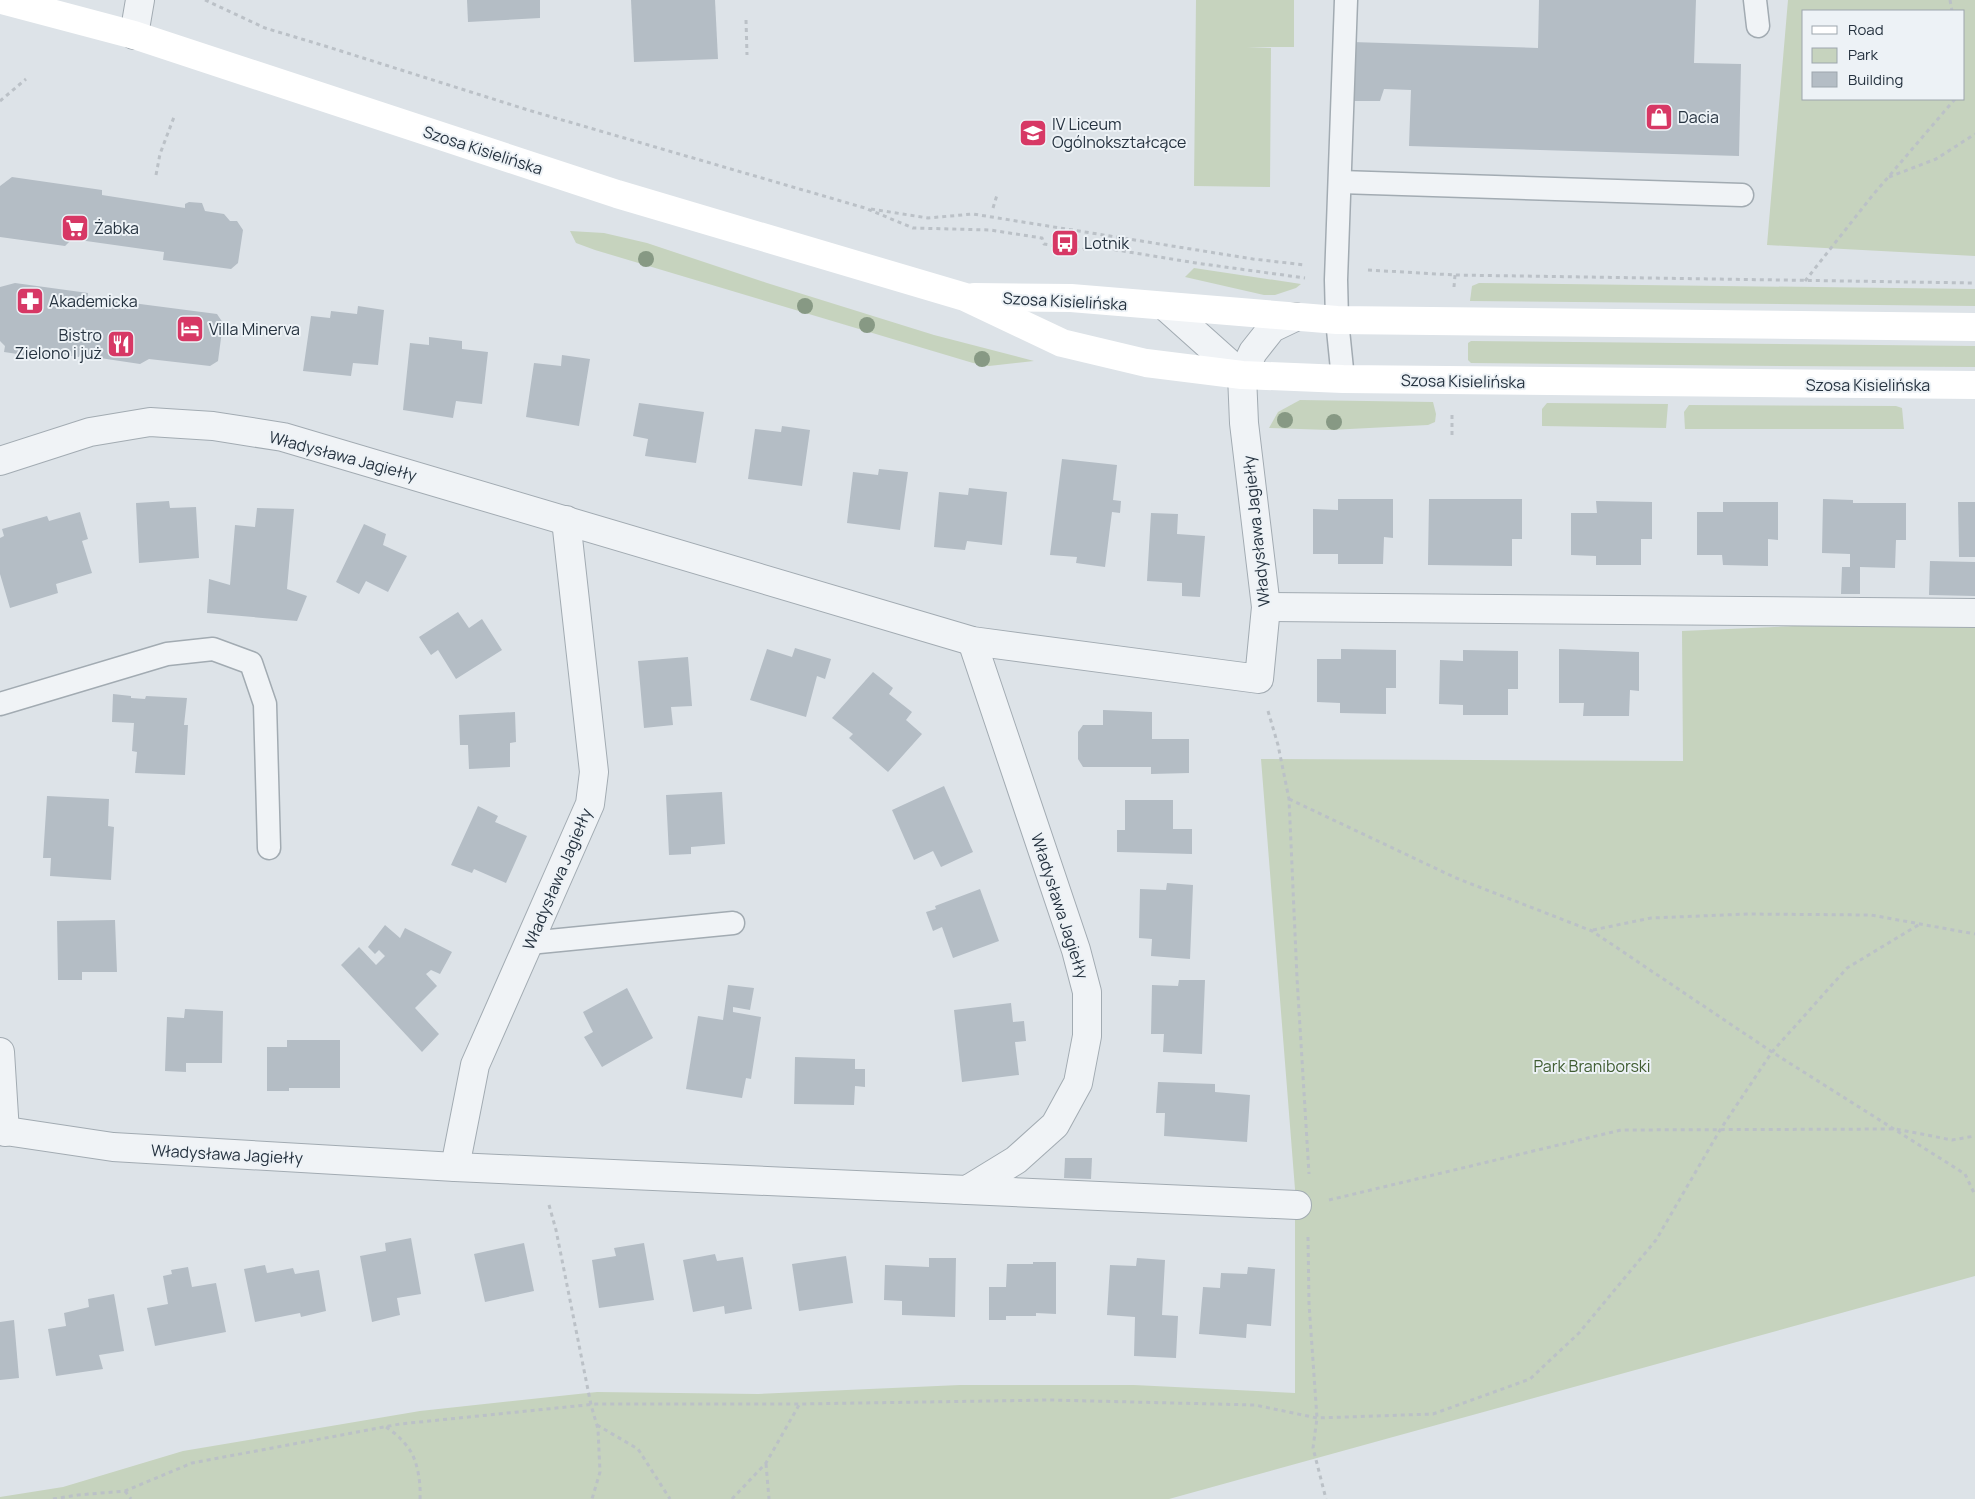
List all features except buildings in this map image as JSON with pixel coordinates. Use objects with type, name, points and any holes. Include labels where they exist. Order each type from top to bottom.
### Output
[{"type":"street","name":"Szosa Kisielińska","points":[[2,0],[134,35],[617,194],[965,297],[1062,343],[1146,363],[1242,376],[1343,379],[1975,385]]},
{"type":"street","points":[[134,35],[140,0]]},
{"type":"street","name":"Szosa Kisielińska","points":[[965,297],[1071,298],[1337,320],[1975,327]]},
{"type":"street","points":[[1166,307],[1242,376],[1253,352],[1272,328],[1295,317]]},
{"type":"street","name":"Władysława Jagiełły","points":[[0,461],[90,432],[150,422],[213,426],[283,438],[972,641],[1259,679],[1266,606],[1244,423],[1242,376]]},
{"type":"street","name":"Władysława Jagiełły","points":[[455,1167],[475,1065],[590,804],[594,772],[566,520]]},
{"type":"street","points":[[1266,606],[1975,613]]},
{"type":"street","name":"Władysława Jagiełły","points":[[967,1190],[1016,1160],[1055,1125],[1078,1083],[1087,1036],[1087,992],[1076,950],[972,641]]},
{"type":"street","points":[[0,1052],[3,1131]]},
{"type":"street","name":"Władysława Jagiełły","points":[[3,1131],[114,1147],[455,1167],[1296,1205]]},
{"type":"lane","points":[[1343,379],[1337,320],[1337,268],[1346,0]]},
{"type":"lane","points":[[1755,0],[1758,26]]},
{"type":"lane","points":[[1340,182],[1742,195]]},
{"type":"lane","points":[[0,704],[167,654],[213,649],[251,663],[265,704],[269,848]]},
{"type":"lane","points":[[530,943],[733,923]]},
{"type":"path","points":[[205,0],[274,30],[528,110],[865,208],[913,228],[990,230],[1042,238],[1044,244],[1081,250],[1092,246],[1308,279]]},
{"type":"path","points":[[746,20],[747,55]]},
{"type":"path","points":[[0,101],[26,79]]},
{"type":"path","points":[[1805,281],[1888,177],[1954,100]]},
{"type":"path","points":[[156,175],[160,154],[174,117]]},
{"type":"path","points":[[1888,177],[1936,159],[1975,134]]},
{"type":"path","points":[[993,208],[997,196]]},
{"type":"path","points":[[865,208],[928,218],[974,214],[1253,259],[1337,268],[1455,275],[1975,283]]},
{"type":"path","points":[[1452,410],[1452,435]]},
{"type":"path","points":[[1259,679],[1278,745],[1289,800],[1296,978]]},
{"type":"path","points":[[1289,800],[1456,878],[1592,930],[1772,1052],[1965,1174],[1975,1195]]},
{"type":"path","points":[[1592,930],[1651,918],[1748,914],[1870,915],[1975,934]]},
{"type":"path","points":[[53,1499],[78,1494],[125,1491],[192,1463],[386,1427],[591,1405],[1050,1400],[1256,1406],[1316,1418],[1433,1414],[1530,1379],[1579,1333],[1656,1240],[1720,1130],[1772,1052],[1847,968],[1920,924]]},
{"type":"path","points":[[1296,1205],[1307,1205],[1336,1199],[1621,1130],[1896,1129],[1952,1140],[1975,1136]]},
{"type":"path","points":[[539,1171],[556,1230],[596,1424],[600,1472],[592,1499]]},
{"type":"path","points":[[732,1499],[766,1463],[799,1404]]},
{"type":"path","points":[[596,1424],[638,1449],[670,1499]]},
{"type":"path","points":[[386,1427],[410,1450],[421,1492],[420,1499]]},
{"type":"path","points":[[766,1463],[769,1499]]},
{"type":"path","points":[[125,1491],[131,1499]]},
{"type":"green space","points":[[1196,0],[1294,0],[1294,47],[1247,47],[1271,48],[1270,187],[1194,186]]},
{"type":"green space","points":[[1788,0],[1975,0],[1975,256],[1767,245]]},
{"type":"green space","points":[[570,231],[604,233],[647,243],[934,335],[1034,361],[989,366],[973,363],[595,250],[576,243]]},
{"type":"green space","points":[[1194,268],[1301,284],[1296,288],[1275,295],[1264,295],[1185,277]]},
{"type":"green space","points":[[1479,283],[1975,289],[1975,306],[1470,301],[1472,286]]},
{"type":"green space","points":[[1471,341],[1975,346],[1975,367],[1471,363],[1468,360],[1468,343]]},
{"type":"green space","points":[[1300,400],[1433,402],[1436,414],[1435,422],[1428,425],[1330,430],[1269,428],[1278,412]]},
{"type":"green space","points":[[1547,403],[1668,404],[1666,428],[1542,426],[1542,409]]},
{"type":"green space","points":[[1689,405],[1896,406],[1902,408],[1904,429],[1685,429],[1684,412]]},
{"type":"green space","name":"Park Braniborski","points":[[1975,618],[1975,1276],[1169,1499],[0,1499],[0,1497],[63,1487],[183,1451],[420,1411],[597,1392],[758,1394],[960,1385],[1134,1385],[1295,1393],[1295,1189],[1261,759],[1683,761],[1682,631]]},
{"type":"place","name":"Dacia","points":[[1659,117]]},
{"type":"place","name":"IV Liceum Ogólnokształcące","points":[[1033,133]]},
{"type":"place","name":"Żabka","points":[[75,228]]},
{"type":"place","name":"Lotnik","points":[[1065,243]]},
{"type":"place","name":"Akademicka","points":[[30,301]]},
{"type":"place","name":"Villa Minerva","points":[[190,329]]},
{"type":"place","name":"Bistro Zielono i już","points":[[121,344]]}]
